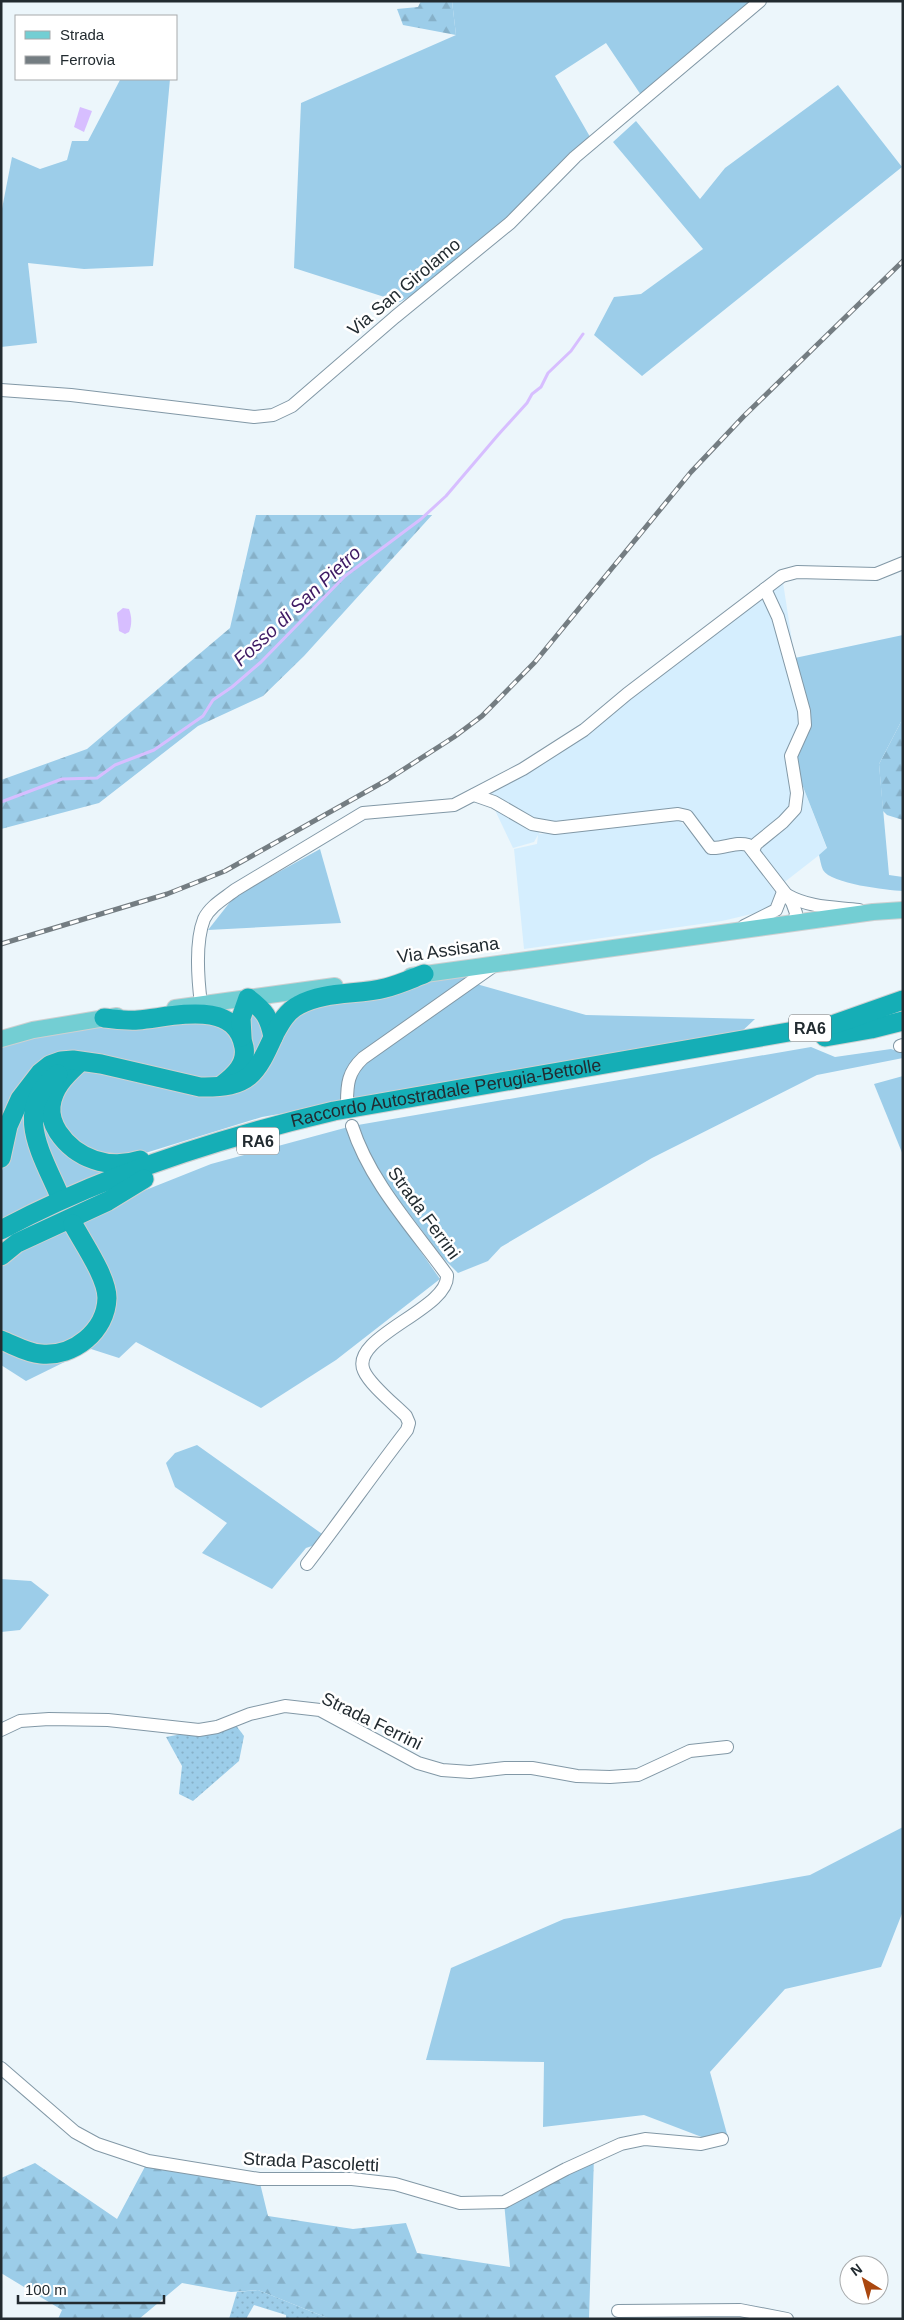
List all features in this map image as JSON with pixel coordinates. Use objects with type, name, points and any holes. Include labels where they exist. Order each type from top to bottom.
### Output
[{"type":"highway","points":[[1,1158],[8,1126],[20,1099],[40,1073],[50,1065],[61,1061],[73,1060],[200,1087],[218,1088],[234,1085],[250,1077],[260,1066],[281,1020],[298,1005],[312,999],[385,988],[424,974]]},
{"type":"highway","points":[[218,1088],[233,1077],[244,1060],[245,1049],[241,1018],[248,998],[262,1009],[269,1020],[273,1037]]},
{"type":"highway","name":"Raccordo Autostradale Perugia-Bettolle","points":[[1,1230],[84,1191],[138,1169],[209,1144],[286,1122],[334,1111],[528,1083],[716,1050],[835,1024],[903,1000]]},
{"type":"highway","points":[[104,1018],[136,1020],[191,1013],[209,1014],[221,1017],[232,1025],[242,1037]]},
{"type":"highway","name":"RA6","points":[[716,1050],[871,1029],[903,1020]]},
{"type":"highway","points":[[83,1063],[59,1085],[51,1107],[52,1118],[61,1136],[72,1150],[97,1161],[129,1164],[250,1126],[286,1122]]},
{"type":"highway","points":[[58,1192],[36,1142],[33,1130],[34,1111],[42,1090],[51,1079],[63,1070],[83,1063]]},
{"type":"highway","name":"RA6","points":[[1,1243],[84,1203],[144,1179],[261,1140],[326,1124],[528,1083]]},
{"type":"highway","points":[[1,1256],[16,1243],[108,1201],[144,1179]]},
{"type":"highway","points":[[4,1338],[23,1350],[41,1354],[58,1353],[74,1348],[92,1335],[103,1317],[107,1297],[102,1278],[73,1224]]},
{"type":"main road","name":"Via Assisana","points":[[1,1039],[33,1030],[200,1004],[873,912],[903,910]]},
{"type":"street","name":"Via San Girolamo","points":[[1,390],[71,395],[254,416],[273,415],[292,406],[395,317],[510,223],[575,157],[760,1]]},
{"type":"street","points":[[200,1004],[198,962],[204,919],[219,902],[252,879],[364,812],[454,804],[524,769],[584,730],[634,688],[782,576],[797,572],[876,574],[903,563]]},
{"type":"street","points":[[753,851],[756,844],[783,822],[795,809],[797,793],[791,756],[806,725],[804,711],[778,617],[765,589]]},
{"type":"street","points":[[474,795],[494,802],[532,824],[555,828],[671,815],[687,816],[711,848],[720,849],[741,843],[753,851],[795,907],[796,919],[792,924]]},
{"type":"street","points":[[784,892],[799,902],[819,907],[873,912]]},
{"type":"street","points":[[712,935],[766,917],[776,910],[784,892]]},
{"type":"street","points":[[348,1103],[347,1081],[353,1067],[362,1058],[498,963]]},
{"type":"street","name":"Strada Ferrini","points":[[307,1564],[407,1430],[409,1422],[406,1416],[364,1372],[361,1361],[374,1344],[439,1294],[447,1281],[447,1275],[379,1182],[360,1150],[352,1126]]},
{"type":"street","name":"Strada Ferrini","points":[[1,1730],[20,1721],[49,1719],[108,1720],[199,1730],[217,1727],[250,1714],[285,1706],[320,1710],[418,1763],[442,1770],[470,1772],[505,1768],[532,1768],[577,1776],[610,1777],[638,1775],[690,1751],[727,1746]]},
{"type":"street","name":"Strada Pascoletti","points":[[1,2068],[75,2132],[97,2144],[148,2161],[259,2179],[352,2179],[395,2184],[460,2203],[504,2202],[566,2169],[621,2144],[645,2139],[701,2144],[722,2139]]},
{"type":"street","points":[[618,2311],[740,2310],[787,2319]]},
{"type":"shaded area","points":[[80,107],[92,111],[84,132],[74,127]]},
{"type":"shaded area","points":[[782,576],[805,725],[791,756],[827,849],[782,884],[752,841],[746,838],[711,844],[688,812],[544,822],[539,834],[666,820],[680,821],[712,854],[743,848],[776,893],[770,906],[756,913],[722,921],[524,949],[514,849],[537,844],[538,835],[534,842],[513,848],[494,808],[492,792]]},
{"type":"shaded area","points":[[123,608],[129,609],[131,618],[131,627],[129,632],[125,634],[119,631],[117,613]]},
{"type":"green space","points":[[421,1],[452,1],[456,35],[403,25],[397,9],[418,7]]},
{"type":"green space","points":[[452,1],[760,1],[643,98],[606,43],[555,76],[593,142],[439,280],[400,302],[294,268],[301,103],[456,35]]},
{"type":"green space","points":[[120,80],[170,80],[153,266],[84,269],[28,263],[37,343],[1,347],[1,214],[12,157],[40,169],[67,160],[72,141],[88,141]]},
{"type":"green space","points":[[838,85],[902,167],[642,376],[594,335],[614,297],[641,294],[703,249],[613,142],[636,121],[700,199],[725,168]]},
{"type":"green space","points":[[256,515],[432,515],[304,656],[263,696],[198,726],[99,803],[1,829],[1,780],[87,749],[230,628]]},
{"type":"green space","points":[[903,635],[903,718],[879,764],[889,875],[903,877],[903,891],[848,883],[828,875],[823,870],[819,855],[827,848],[791,756],[805,725],[790,659]]},
{"type":"green space","points":[[903,718],[903,820],[887,815],[883,811],[879,764]]},
{"type":"green space","points":[[320,849],[341,923],[208,930],[234,897]]},
{"type":"green space","points":[[465,974],[480,985],[586,1015],[755,1019],[739,1034],[262,1117],[126,1159],[87,1155],[57,1124],[59,1098],[64,1085],[76,1075],[86,1070],[233,1090],[291,1014],[424,978]]},
{"type":"green space","points":[[255,1010],[267,1038],[248,1064],[244,1026]]},
{"type":"green space","points":[[195,1018],[230,1029],[238,1057],[220,1080],[202,1082],[79,1051],[60,1053],[1,1126],[1,1045],[51,1032],[105,1025]]},
{"type":"green space","points":[[811,1047],[835,1057],[891,1049],[903,1053],[903,1058],[817,1075],[652,1158],[501,1247],[488,1261],[458,1273],[443,1258],[391,1190],[384,1199],[440,1279],[336,1360],[261,1408],[136,1342],[119,1358],[91,1349],[26,1381],[1,1365],[1,1264],[8,1254],[98,1209],[211,1164],[352,1126]]},
{"type":"green space","points":[[903,1076],[903,1155],[874,1084]]},
{"type":"green space","points":[[23,1101],[55,1196],[1,1221],[1,1174]]},
{"type":"green space","points":[[42,1107],[51,1124],[112,1171],[66,1191],[44,1146]]},
{"type":"green space","points":[[197,1445],[325,1536],[315,1545],[306,1548],[272,1589],[202,1553],[227,1523],[175,1487],[166,1463],[175,1453]]},
{"type":"green space","points":[[1,1579],[31,1581],[49,1595],[20,1630],[1,1632]]},
{"type":"green space","points":[[235,1724],[244,1736],[239,1761],[193,1801],[179,1794],[182,1766],[166,1737]]},
{"type":"green space","points":[[903,1827],[903,1911],[881,1967],[785,1989],[710,2072],[727,2134],[707,2139],[644,2115],[543,2127],[544,2062],[426,2060],[451,1968],[564,1919],[810,1875]]},
{"type":"green space","points":[[594,2156],[589,2319],[330,2319],[258,2290],[231,2292],[182,2283],[139,2319],[58,2319],[62,2310],[1,2273],[1,2178],[35,2163],[117,2219],[148,2161],[259,2179],[268,2216],[353,2229],[406,2223],[417,2253],[510,2267],[504,2202]]},
{"type":"green space","points":[[258,2290],[330,2319],[286,2319],[286,2315],[254,2305],[246,2319],[229,2319],[237,2292]]},
{"type":"waterway","name":"Fosso di San Pietro","points":[[1,802],[62,779],[97,778],[115,765],[154,750],[203,716],[213,700],[232,687],[261,662],[345,576],[421,519],[446,496],[527,403],[532,394],[541,387],[548,373],[571,351],[583,334]]},
{"type":"railway","points":[[1,944],[167,894],[225,871],[387,780],[454,737],[482,716],[535,662],[691,472],[744,416],[903,261]]}]
